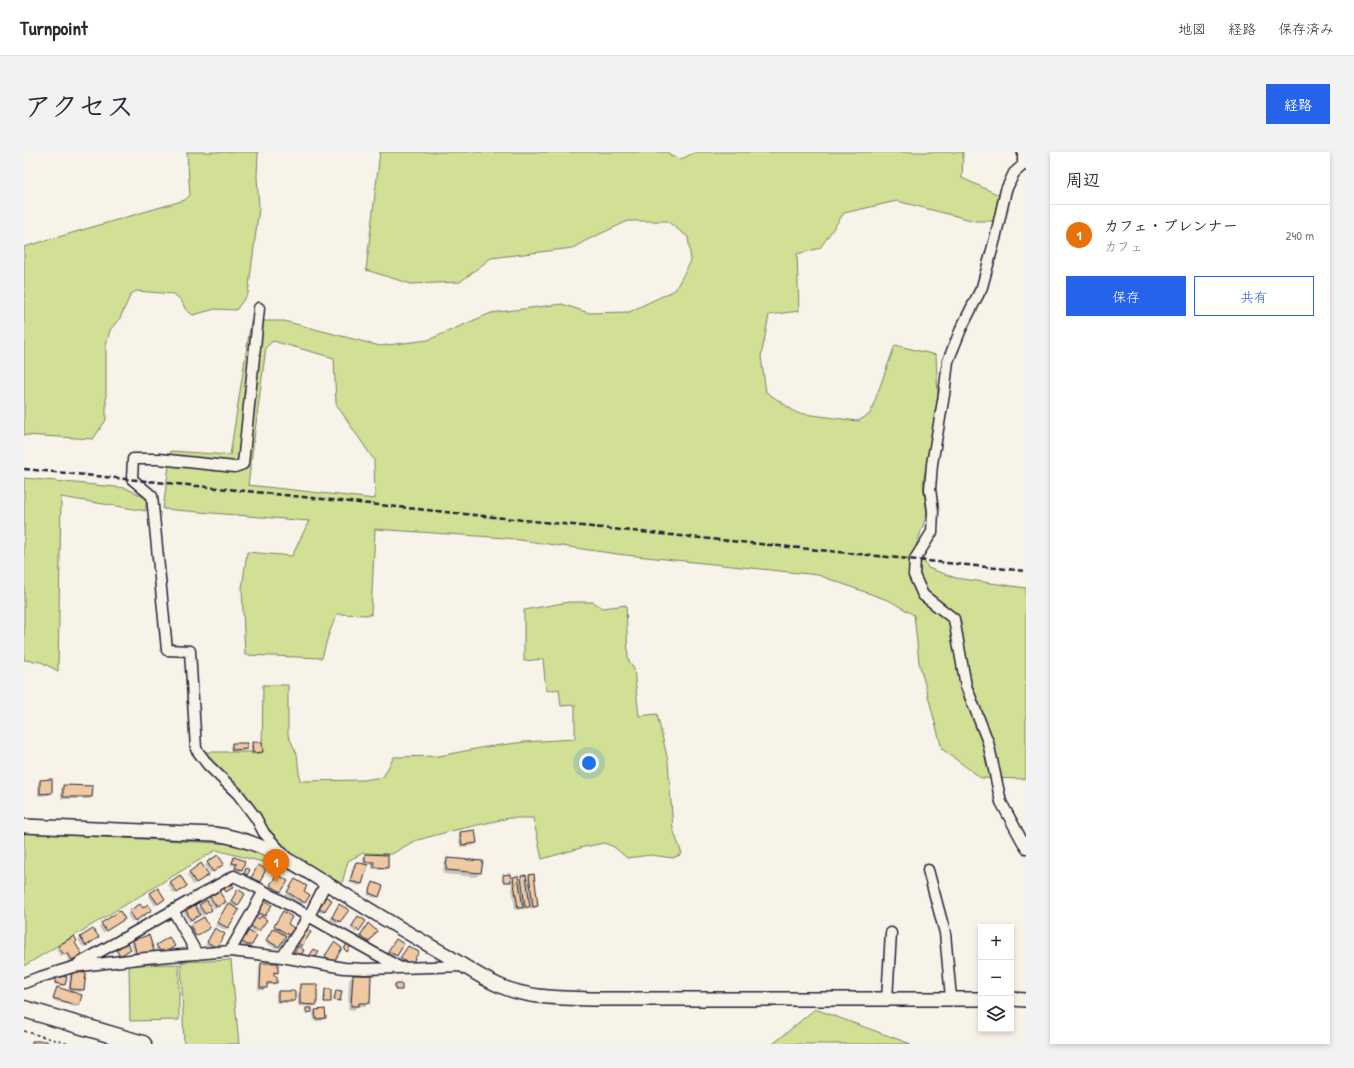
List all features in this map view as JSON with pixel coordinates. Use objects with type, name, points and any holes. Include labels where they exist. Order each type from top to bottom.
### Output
[{"type":"main road","points":[[24,1009],[143,1044]]},
{"type":"main road","points":[[24,1021],[104,1044]]},
{"type":"street","points":[[1023,152],[1024,165],[1014,173],[1006,190],[982,287],[961,329],[948,361],[944,395],[932,464],[930,489],[933,511],[932,532],[915,559],[914,575],[924,595],[954,619],[966,686],[988,742],[1000,802],[1026,848]]},
{"type":"street","points":[[259,308],[243,464],[235,467],[159,459],[134,460],[132,479],[152,496],[167,650],[190,651],[196,749],[208,765],[238,794],[256,818],[264,833],[287,858]]},
{"type":"street","points":[[24,826],[214,834],[232,836],[249,841],[287,858],[464,966],[498,985],[521,993],[554,998],[596,1000],[978,999]]},
{"type":"street","points":[[928,870],[945,933],[951,998]]},
{"type":"street","points":[[73,967],[234,876],[264,891],[399,968]]},
{"type":"street","points":[[282,957],[308,916],[326,883]]},
{"type":"street","points":[[230,951],[264,891]]},
{"type":"street","points":[[173,910],[198,954]]},
{"type":"street","points":[[887,999],[891,933]]},
{"type":"street","points":[[24,983],[73,967],[146,958],[230,951],[282,957],[344,968],[365,969],[464,966]]},
{"type":"street","points":[[1014,999],[1026,1000]]},
{"type":"path","points":[[24,1031],[69,1044]]},
{"type":"green space","points":[[187,152],[258,152],[257,177],[259,208],[248,294],[236,310],[215,309],[193,315],[186,310],[181,300],[174,294],[136,291],[131,294],[120,318],[110,330],[106,346],[106,420],[93,439],[24,435],[24,247],[185,200],[190,195]]},
{"type":"green space","points":[[380,152],[669,152],[670,156],[681,159],[696,152],[963,152],[962,178],[999,195],[993,221],[975,221],[897,201],[844,213],[820,248],[797,254],[799,311],[769,315],[761,357],[766,392],[797,413],[858,421],[870,414],[895,345],[936,355],[938,397],[923,484],[927,514],[916,546],[928,568],[956,578],[1026,588],[1026,779],[981,778],[942,749],[919,662],[914,615],[890,601],[818,575],[617,554],[506,538],[375,529],[371,615],[337,614],[328,636],[322,658],[245,655],[242,588],[247,552],[292,556],[309,521],[163,509],[171,451],[230,455],[251,321],[284,321],[380,346],[428,340],[491,313],[562,304],[589,313],[629,312],[675,290],[691,261],[688,237],[667,221],[628,221],[573,248],[491,258],[460,282],[411,284],[366,270]],"holes":[[[273,341],[334,358],[336,404],[374,460],[375,499],[248,485],[266,347]]]},
{"type":"green space","points":[[24,478],[126,488],[146,498],[146,511],[61,497],[58,671],[41,662],[24,660]]},
{"type":"green space","points":[[569,602],[593,602],[603,608],[626,605],[628,659],[634,669],[639,716],[657,714],[668,761],[673,829],[682,854],[673,858],[651,855],[627,858],[614,847],[604,843],[542,859],[533,818],[509,818],[414,841],[392,854],[363,853],[348,861],[341,887],[291,856],[202,752],[262,752],[263,685],[288,685],[288,735],[297,754],[300,781],[363,780],[383,777],[394,757],[439,756],[486,747],[524,742],[575,739],[575,705],[561,706],[559,689],[546,691],[543,659],[524,661],[524,610]]},
{"type":"green space","points":[[24,833],[239,844],[257,851],[278,863],[278,866],[216,850],[24,966]]},
{"type":"green space","points":[[231,960],[239,1044],[184,1044],[181,962]]},
{"type":"green space","points":[[179,964],[179,1020],[130,1021],[129,965]]},
{"type":"green space","points":[[815,1009],[911,1044],[773,1044]]},
{"type":"building","points":[[252,742],[262,742],[263,752],[253,753]]},
{"type":"building","points":[[232,743],[247,743],[247,749],[232,750]]},
{"type":"building","points":[[52,779],[52,793],[40,794],[40,780]]},
{"type":"building","points":[[63,785],[93,786],[92,797],[63,797]]},
{"type":"building","points":[[475,830],[477,843],[462,845],[460,832]]},
{"type":"building","points":[[365,854],[388,855],[388,868],[374,867],[374,862],[365,862]]},
{"type":"building","points":[[218,855],[224,864],[213,872],[207,862]]},
{"type":"building","points":[[234,857],[245,861],[242,870],[235,868],[237,864],[232,863]]},
{"type":"building","points":[[447,858],[483,861],[481,873],[446,870]]},
{"type":"building","points":[[356,862],[368,865],[362,884],[350,881]]},
{"type":"building","points":[[201,863],[209,875],[196,883],[189,872]]},
{"type":"building","points":[[258,865],[266,869],[260,882],[251,878]]},
{"type":"building","points":[[246,868],[250,870],[247,875],[244,874]]},
{"type":"building","points":[[277,874],[288,881],[281,892],[270,885]]},
{"type":"building","points":[[510,874],[511,882],[503,882],[503,875]]},
{"type":"building","points":[[534,874],[538,906],[533,907],[529,875]]},
{"type":"building","points":[[180,875],[187,886],[177,893],[170,882]]},
{"type":"building","points":[[526,875],[530,907],[525,907],[521,876]]},
{"type":"building","points":[[518,876],[523,908],[518,908],[513,877]]},
{"type":"building","points":[[295,879],[307,886],[304,891],[310,895],[305,903],[287,892]]},
{"type":"building","points":[[231,882],[234,887],[226,892],[223,887]]},
{"type":"building","points":[[373,882],[383,886],[379,897],[369,893]]},
{"type":"building","points":[[158,888],[165,899],[158,904],[150,893]]},
{"type":"building","points":[[217,888],[226,902],[217,907],[208,894]]},
{"type":"building","points":[[238,889],[245,894],[238,906],[231,901]]},
{"type":"building","points":[[324,896],[332,900],[324,912],[317,907]]},
{"type":"building","points":[[207,900],[212,910],[205,914],[199,905]]},
{"type":"building","points":[[264,900],[272,905],[265,916],[257,912]]},
{"type":"building","points":[[194,903],[200,915],[191,920],[185,908]]},
{"type":"building","points":[[228,903],[239,910],[228,928],[217,922]]},
{"type":"building","points":[[140,904],[143,908],[148,904],[152,910],[135,921],[129,911]]},
{"type":"building","points":[[339,904],[349,910],[340,922],[332,917]]},
{"type":"building","points":[[120,911],[125,919],[106,931],[101,923]]},
{"type":"building","points":[[283,911],[292,917],[288,924],[294,928],[289,935],[274,926]]},
{"type":"building","points":[[255,916],[259,919],[261,916],[267,920],[259,931],[249,925]]},
{"type":"building","points":[[358,916],[366,921],[359,931],[352,926]]},
{"type":"building","points":[[204,917],[210,928],[196,936],[190,925]]},
{"type":"building","points":[[368,923],[377,931],[369,942],[360,936]]},
{"type":"building","points":[[303,927],[311,932],[302,946],[295,941]]},
{"type":"building","points":[[215,928],[225,934],[217,948],[207,942]]},
{"type":"building","points":[[273,928],[286,936],[279,947],[266,940]]},
{"type":"building","points":[[93,929],[99,937],[86,946],[80,937]]},
{"type":"building","points":[[247,930],[257,936],[252,945],[247,945],[241,941]]},
{"type":"building","points":[[149,935],[154,951],[137,956],[133,940]]},
{"type":"building","points":[[74,936],[77,941],[75,943],[82,954],[72,960],[68,953],[64,955],[58,946]]},
{"type":"building","points":[[169,937],[175,946],[165,953],[164,950],[161,952],[156,945]]},
{"type":"building","points":[[396,939],[404,944],[397,956],[388,951]]},
{"type":"building","points":[[334,942],[342,948],[334,962],[325,956]]},
{"type":"building","points":[[348,942],[352,944],[347,952],[344,949]]},
{"type":"building","points":[[127,943],[131,949],[120,956],[116,950]]},
{"type":"building","points":[[298,946],[304,950],[300,957],[294,953]]},
{"type":"building","points":[[408,946],[419,952],[411,965],[400,958]]},
{"type":"building","points":[[314,949],[319,952],[315,958],[310,955]]},
{"type":"building","points":[[261,963],[278,963],[278,973],[274,972],[274,976],[277,976],[277,983],[267,983],[267,988],[260,988]]},
{"type":"building","points":[[72,972],[86,973],[84,990],[70,989]]},
{"type":"building","points":[[56,975],[67,977],[65,985],[55,983]]},
{"type":"building","points":[[353,975],[371,975],[370,1003],[359,1003],[359,1006],[351,1006]]},
{"type":"building","points":[[300,984],[317,984],[317,1005],[300,1004]]},
{"type":"building","points":[[395,984],[402,984],[402,990],[395,990]]},
{"type":"building","points":[[57,987],[82,995],[79,1006],[53,998]]},
{"type":"building","points":[[325,989],[331,989],[331,1002],[324,1002]]},
{"type":"building","points":[[336,990],[342,991],[340,1001],[334,1000]]},
{"type":"building","points":[[278,991],[295,991],[295,1001],[278,1001]]},
{"type":"building","points":[[306,1008],[312,1008],[312,1012],[306,1013]]},
{"type":"building","points":[[325,1009],[326,1018],[316,1019],[315,1010]]},
{"type":"building","points":[[32,1041],[47,1041],[48,1044],[32,1044]]},
{"type":"railway","points":[[24,469],[1026,571]]},
{"type":"place","name":"カフェ・ブレンナー","points":[[276,882]]}]
